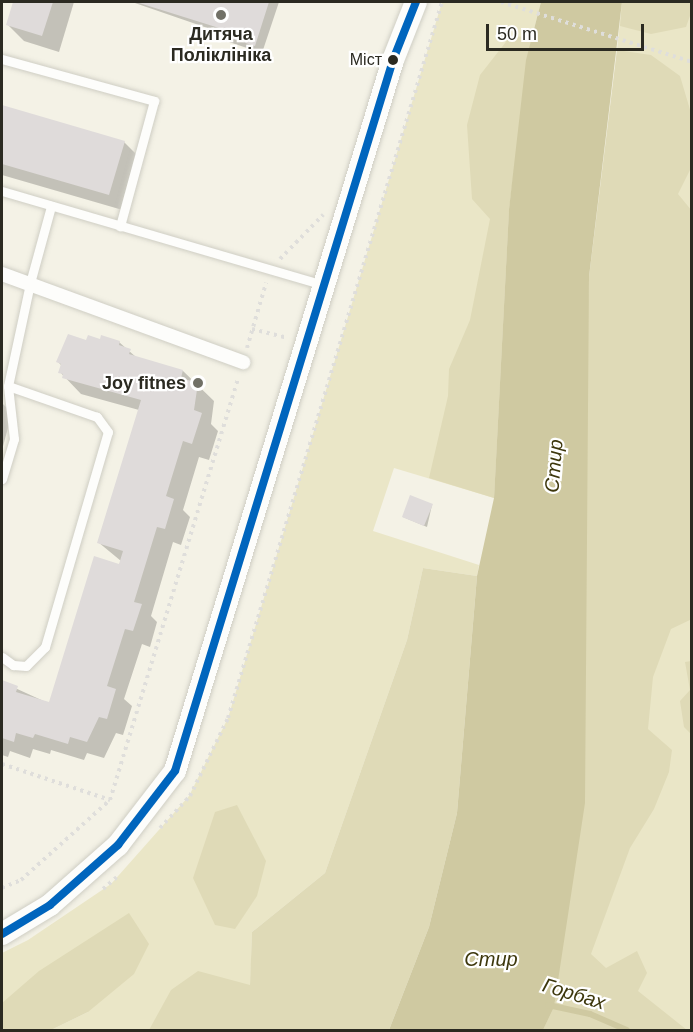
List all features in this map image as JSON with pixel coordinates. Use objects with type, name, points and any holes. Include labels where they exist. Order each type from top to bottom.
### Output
[{"type":"street","points":[[2,934],[50,904],[118,845],[175,771],[393,60],[416,2]]},
{"type":"street","points":[[2,274],[243,362]]},
{"type":"lane","points":[[2,59],[154,101],[120,226]]},
{"type":"lane","points":[[2,191],[324,285]]},
{"type":"lane","points":[[2,479],[14,439],[8,386],[30,283],[51,206]]},
{"type":"lane","points":[[2,657],[13,665],[26,666],[45,647],[108,432],[97,417],[8,386]]},
{"type":"path","points":[[302,471],[442,2]]},
{"type":"path","points":[[501,2],[690,61]]},
{"type":"path","points":[[2,888],[21,880],[110,800],[271,269]]},
{"type":"path","points":[[2,764],[110,800]]},
{"type":"shaded area","points":[[442,2],[541,2],[526,60],[509,209],[494,498],[394,468],[373,531],[479,565],[477,576],[423,568],[407,640],[325,873],[252,932],[249,1030],[51,1030],[88,1012],[2,1003],[2,953],[28,940],[111,884],[189,796],[228,718]]},
{"type":"shaded area","points":[[622,2],[691,2],[691,1030],[543,1030],[608,137]]},
{"type":"shaded area","points":[[622,2],[691,2],[691,13],[686,27],[651,34],[620,26]]},
{"type":"shaded area","points":[[532,35],[509,209],[494,498],[429,478],[448,396],[449,369],[470,320],[490,219],[472,199],[467,125],[480,75],[509,38]]},
{"type":"shaded area","points":[[617,50],[651,55],[680,76],[691,113],[691,168],[678,194],[692,211],[692,619],[671,629],[653,677],[648,729],[672,750],[669,772],[654,809],[630,848],[591,954],[606,968],[637,951],[647,973],[638,991],[687,1030],[543,1030],[554,1007],[562,947],[589,277]]},
{"type":"shaded area","points":[[423,568],[477,576],[457,813],[429,927],[389,1030],[149,1030],[171,990],[198,971],[250,985],[252,932],[325,873],[407,640]]},
{"type":"shaded area","points":[[692,661],[691,734],[684,727],[680,701],[690,690],[685,662]]},
{"type":"shaded area","points":[[237,805],[266,861],[257,896],[235,929],[215,925],[193,878],[215,812]]},
{"type":"shaded area","points":[[129,913],[149,944],[134,974],[88,1012],[51,1030],[2,1030],[2,1003],[39,971]]},
{"type":"water","name":"Стир","points":[[541,2],[622,2],[589,277],[585,803],[554,1007],[543,1030],[389,1030],[429,927],[457,813],[477,576],[494,498],[509,209],[526,60]]},
{"type":"building","points":[[13,2],[53,2],[42,36],[6,25]]},
{"type":"building","name":"Дитяча Поліклініка","points":[[136,2],[269,2],[255,46],[217,34],[219,28]]},
{"type":"building","points":[[2,105],[125,141],[109,195],[2,164]]},
{"type":"building","points":[[68,334],[86,340],[88,335],[100,339],[101,335],[120,341],[119,345],[131,349],[129,354],[183,370],[181,378],[198,383],[194,410],[202,413],[192,444],[183,441],[166,496],[174,499],[165,529],[157,527],[134,602],[142,604],[133,631],[125,629],[107,686],[116,689],[107,719],[99,717],[87,742],[70,737],[68,744],[35,734],[33,738],[16,733],[14,742],[2,738],[2,680],[18,686],[16,692],[49,702],[94,556],[119,564],[123,551],[97,543],[141,400],[62,378],[63,374],[58,373],[61,364],[56,362]]},
{"type":"building","points":[[410,495],[433,504],[424,526],[402,517]]},
{"type":"waterway","name":"Горбах","points":[[548,1005],[590,1014],[627,1030]]},
{"type":"transit line","points":[[2,934],[50,905],[118,845],[175,771],[393,60],[416,2]]},
{"type":"place","name":"Дитяча Поліклініка","points":[[221,15]]},
{"type":"place","name":"Міст","points":[[393,60]]},
{"type":"place","name":"Joy fitnes","points":[[198,383]]}]
